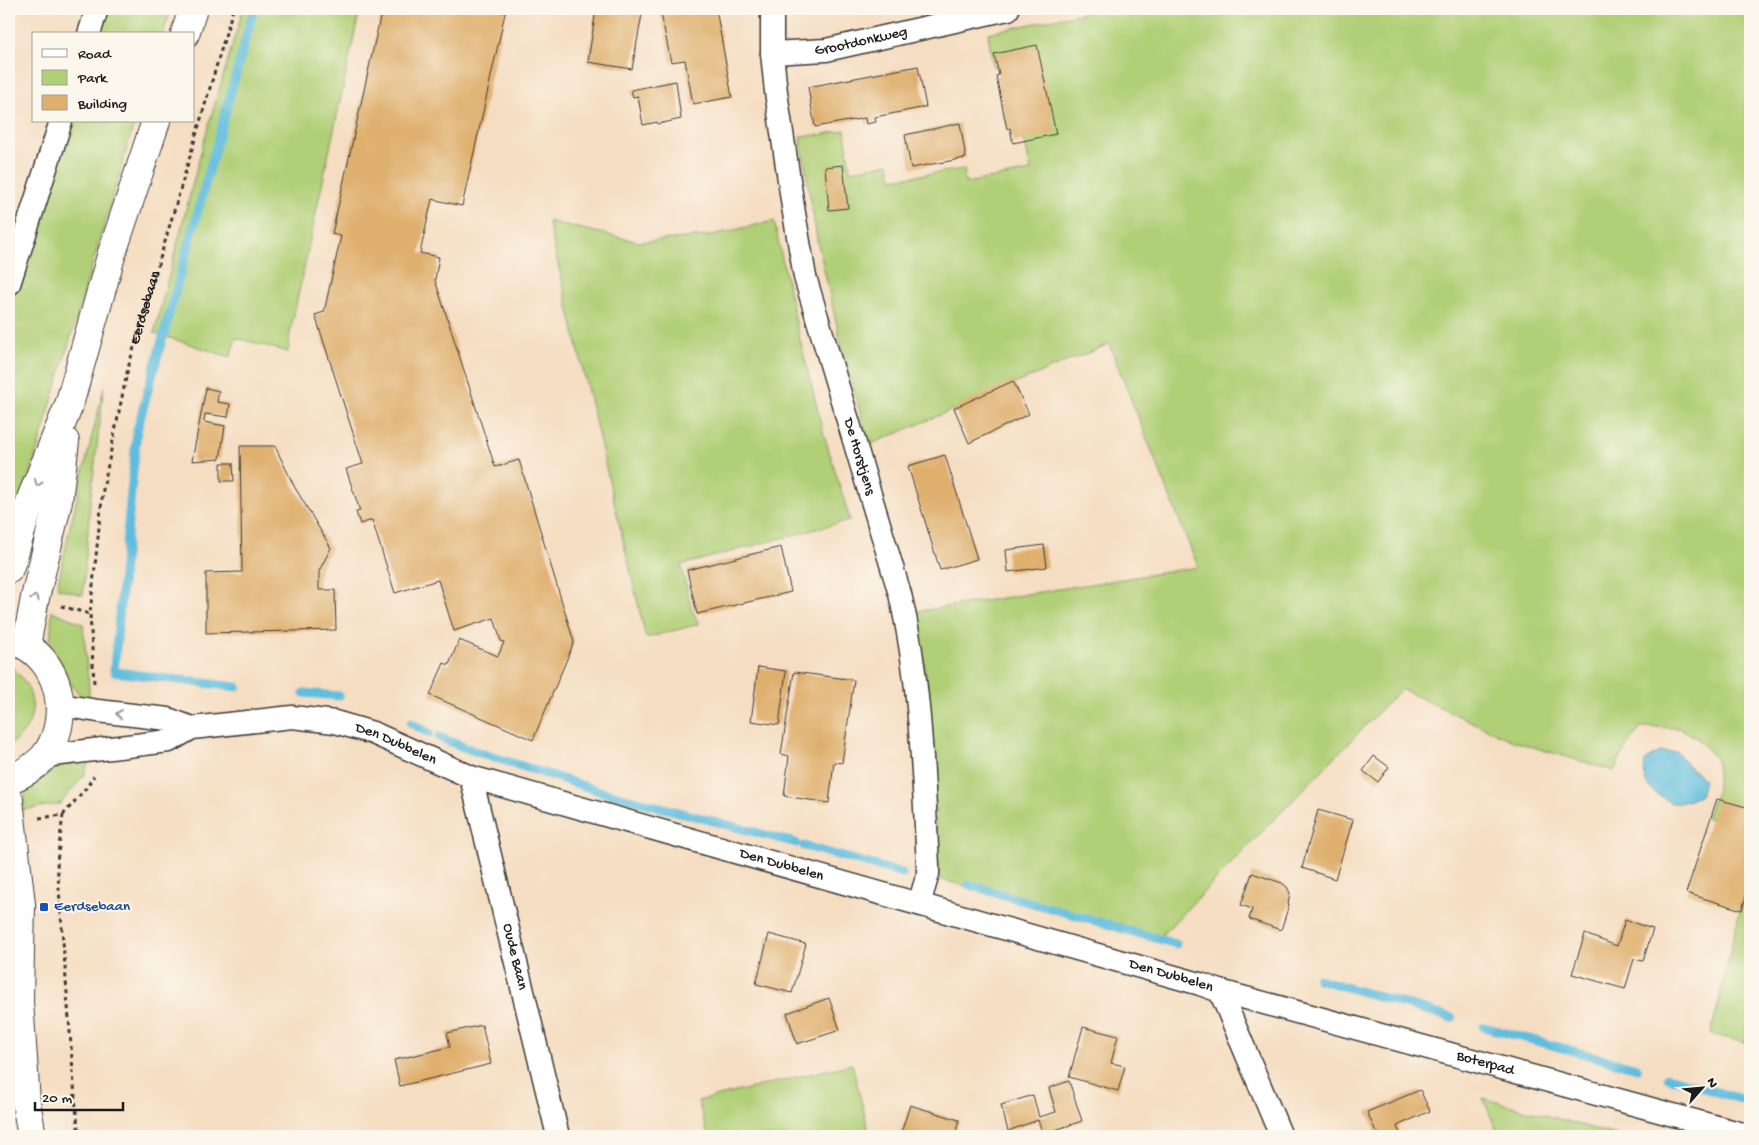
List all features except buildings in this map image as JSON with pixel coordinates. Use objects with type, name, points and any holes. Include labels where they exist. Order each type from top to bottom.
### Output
[{"type":"main road","points":[[186,32],[193,9]]},
{"type":"main road","points":[[9,569],[32,496],[69,405],[111,256],[156,122]]},
{"type":"main road","points":[[9,780],[28,771],[44,756],[57,732],[61,705],[56,682],[44,662],[17,642],[35,598],[58,500],[69,405]]},
{"type":"main road","points":[[10,811],[22,920],[18,1001],[26,1102],[32,1136]]},
{"type":"main road","points":[[9,976],[18,1001]]},
{"type":"street","points":[[90,32],[97,9]]},
{"type":"street","name":"De Horstjens","points":[[772,9],[772,53],[776,92],[805,277],[900,594],[913,662],[928,865],[928,874],[919,904]]},
{"type":"street","name":"Grootdonkweg","points":[[772,53],[826,50],[1008,9]]},
{"type":"street","points":[[9,284],[61,122]]},
{"type":"street","name":"Den Dubbelen","points":[[61,705],[115,714],[168,719],[192,728]]},
{"type":"street","name":"Den Dubbelen","points":[[44,756],[169,741],[192,728],[283,718],[319,719],[373,733],[471,777],[1087,951],[1220,991],[1281,1136]]},
{"type":"street","name":"Oude Baan","points":[[471,777],[558,1136]]},
{"type":"street","name":"Boterpad","points":[[1220,991],[1750,1136]]},
{"type":"path","name":"Eerdsebaan","points":[[95,688],[90,614],[103,489],[128,368],[233,9]]},
{"type":"path","points":[[79,1136],[74,1098],[57,862],[63,815],[92,779],[97,767],[96,749]]},
{"type":"path","points":[[10,811],[63,815]]},
{"type":"green space","points":[[104,9],[171,9],[164,32],[97,32]]},
{"type":"green space","points":[[243,9],[360,9],[290,333],[288,352],[236,338],[230,357],[154,333],[203,144]]},
{"type":"green space","points":[[1102,9],[1750,9],[1750,832],[1706,818],[1717,789],[1717,761],[1699,740],[1680,728],[1641,727],[1627,746],[1614,771],[1513,741],[1401,689],[1158,939],[939,879],[933,757],[928,702],[924,666],[914,612],[1198,567],[1109,344],[869,445],[844,356],[817,239],[800,136],[820,135],[845,130],[850,171],[889,163],[892,179],[964,169],[965,183],[1031,171],[1021,124],[1023,60],[993,67],[988,33]]},
{"type":"green space","points":[[67,122],[135,122],[9,545],[9,312]]},
{"type":"green space","points":[[548,221],[640,242],[707,236],[774,221],[798,332],[823,431],[850,520],[681,565],[692,610],[699,624],[646,638]]},
{"type":"green space","points":[[104,387],[90,504],[83,595],[57,588]]},
{"type":"green space","points":[[52,611],[83,624],[90,701],[77,692],[50,648]]},
{"type":"green space","points":[[9,665],[26,684],[32,706],[31,717],[27,727],[9,745]]},
{"type":"green space","points":[[89,760],[84,775],[60,804],[23,810],[26,787],[49,769]]},
{"type":"green space","points":[[1750,876],[1750,1025],[1745,1043],[1711,1034],[1741,906]]},
{"type":"green space","points":[[852,1064],[870,1136],[708,1136],[698,1101]]},
{"type":"green space","points":[[1483,1098],[1620,1136],[1499,1136]]},
{"type":"water","points":[[1660,752],[1677,752],[1690,768],[1697,772],[1704,780],[1700,796],[1683,802],[1672,803],[1651,790],[1645,778],[1645,761]]},
{"type":"waterway","points":[[237,687],[115,672],[114,669],[137,430],[254,9]]},
{"type":"waterway","points":[[304,693],[339,696]]},
{"type":"waterway","points":[[411,723],[429,733]]},
{"type":"waterway","points":[[439,737],[471,750],[603,792],[796,843]]},
{"type":"waterway","points":[[804,846],[902,873]]},
{"type":"waterway","points":[[969,885],[1176,944]]},
{"type":"waterway","points":[[1318,979],[1452,1018]]},
{"type":"waterway","points":[[1484,1027],[1637,1068]]},
{"type":"waterway","points":[[1668,1077],[1750,1102]]},
{"type":"place","name":"Eerdsebaan","points":[[44,907]]}]
